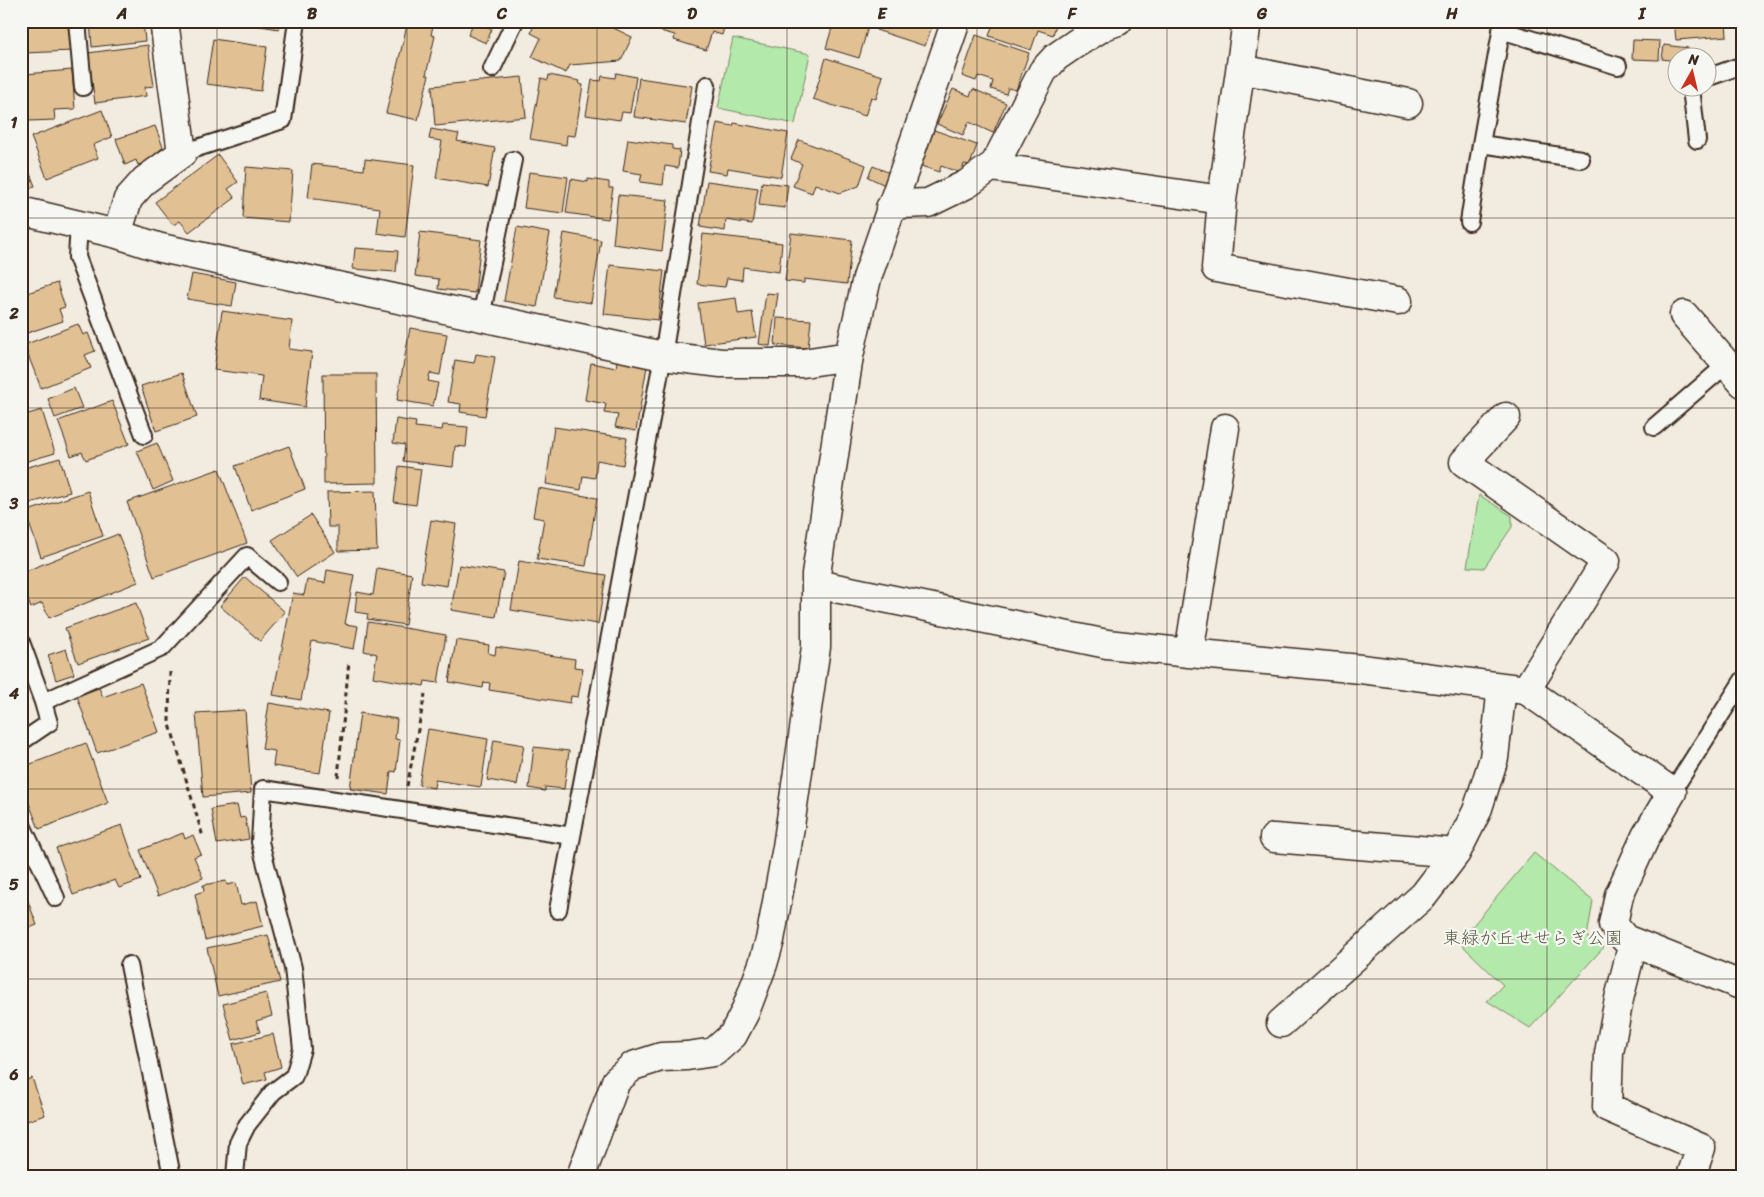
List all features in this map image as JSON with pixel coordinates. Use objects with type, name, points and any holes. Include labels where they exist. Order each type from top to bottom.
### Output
[{"type":"street","points":[[117,234],[128,199],[145,180],[182,153],[164,21]]},
{"type":"street","points":[[581,1176],[616,1081],[633,1066],[661,1057],[714,1052],[733,1035],[763,964],[770,940],[784,865],[816,647],[816,574],[849,356],[867,278],[956,21]]},
{"type":"street","points":[[890,208],[903,204],[928,203],[967,184],[995,164],[1044,71],[1056,57],[1104,26],[1118,21]]},
{"type":"street","points":[[1247,21],[1222,200],[1216,268],[1398,301]]},
{"type":"street","points":[[1241,69],[1408,104]]},
{"type":"street","points":[[991,167],[1222,200]]},
{"type":"street","points":[[21,211],[117,234],[161,248],[663,356],[720,363],[803,363],[849,356]]},
{"type":"street","points":[[1684,315],[1735,374]]},
{"type":"street","points":[[1280,1024],[1424,895],[1456,852],[1477,811],[1514,689],[1606,562],[1464,462],[1506,417]]},
{"type":"street","points":[[1189,653],[1225,428]]},
{"type":"street","points":[[816,584],[1107,644],[1361,669],[1514,689],[1672,792],[1646,836],[1619,895],[1613,924],[1624,939],[1743,986]]},
{"type":"street","points":[[1274,838],[1456,852]]},
{"type":"street","points":[[1633,943],[1619,999],[1609,1052],[1607,1107],[1701,1148],[1691,1176]]},
{"type":"lane","points":[[78,21],[83,87]]},
{"type":"lane","points":[[182,153],[283,120],[297,21]]},
{"type":"lane","points":[[492,69],[515,21]]},
{"type":"lane","points":[[1470,222],[1481,144],[1502,26],[1618,66]]},
{"type":"lane","points":[[1716,74],[1743,65]]},
{"type":"lane","points":[[558,910],[663,356],[707,85]]},
{"type":"lane","points":[[1693,98],[1697,140]]},
{"type":"lane","points":[[1481,144],[1581,159]]},
{"type":"lane","points":[[481,317],[513,160]]},
{"type":"lane","points":[[79,224],[76,257],[144,435]]},
{"type":"lane","points":[[1654,427],[1735,374]]},
{"type":"lane","points":[[43,702],[162,648],[246,556],[278,582]]},
{"type":"lane","points":[[21,642],[49,723],[21,742]]},
{"type":"lane","points":[[1672,792],[1743,680]]},
{"type":"lane","points":[[235,1176],[238,1143],[247,1125],[273,1092],[294,1076],[302,1049],[293,968],[260,842],[263,789],[572,836]]},
{"type":"lane","points":[[21,823],[56,898]]},
{"type":"lane","points":[[129,965],[172,1176]]},
{"type":"path","points":[[162,648],[170,667],[169,721],[203,837]]},
{"type":"path","points":[[335,800],[350,661]]},
{"type":"path","points":[[402,810],[425,694]]},
{"type":"green space","points":[[733,38],[810,54],[795,124],[718,108]]},
{"type":"green space","points":[[1479,495],[1512,516],[1512,527],[1484,568],[1467,567]]},
{"type":"green space","name":"東緑が丘せせらぎ公園","points":[[1534,853],[1593,901],[1587,937],[1604,947],[1530,1028],[1487,1001],[1503,985],[1459,942]]},
{"type":"building","points":[[23,21],[71,21],[72,51],[24,53]]},
{"type":"building","points":[[90,21],[143,21],[145,41],[92,47]]},
{"type":"building","points":[[255,21],[280,21],[279,29],[254,25]]},
{"type":"building","points":[[364,21],[397,21],[397,27]]},
{"type":"building","points":[[408,21],[434,21],[431,35],[435,36],[426,75],[429,75],[418,120],[386,113]]},
{"type":"building","points":[[474,21],[492,29],[486,43],[468,35]]},
{"type":"building","points":[[531,21],[599,21],[632,37],[621,61],[570,65],[566,73],[532,57],[541,38],[531,33],[533,27],[529,25]]},
{"type":"building","points":[[651,21],[726,21],[722,35],[712,32],[706,50],[674,40],[675,35],[649,28]]},
{"type":"building","points":[[834,21],[850,21],[868,27],[859,58],[826,48]]},
{"type":"building","points":[[878,21],[934,21],[925,46],[876,30]]},
{"type":"building","points":[[994,21],[1057,21],[1053,35],[1038,30],[1031,50],[989,36]]},
{"type":"building","points":[[1674,21],[1726,21],[1727,36],[1676,40]]},
{"type":"building","points":[[976,35],[1029,53],[1016,90],[1008,88],[1006,94],[991,89],[993,81],[978,76],[976,81],[962,76]]},
{"type":"building","points":[[213,39],[267,47],[261,91],[206,84]]},
{"type":"building","points":[[1633,40],[1660,41],[1659,60],[1632,59]]},
{"type":"building","points":[[148,45],[154,86],[145,87],[146,96],[95,103],[88,53]]},
{"type":"building","points":[[1664,45],[1688,48],[1666,48],[1666,60],[1662,59]]},
{"type":"building","points":[[826,58],[883,76],[876,99],[871,97],[865,116],[813,99]]},
{"type":"building","points":[[72,70],[75,109],[54,110],[55,120],[29,121],[25,74]]},
{"type":"building","points":[[616,73],[636,77],[630,113],[622,112],[620,120],[586,115],[592,80],[601,81],[602,76],[615,78]]},
{"type":"building","points":[[549,75],[580,81],[579,84],[583,85],[575,136],[567,135],[566,145],[530,139],[541,78],[548,80]]},
{"type":"building","points":[[522,77],[526,117],[435,126],[432,86]]},
{"type":"building","points":[[639,78],[692,86],[686,124],[634,117]]},
{"type":"building","points":[[953,89],[970,96],[973,89],[1006,103],[993,133],[969,122],[963,135],[937,124]]},
{"type":"building","points":[[102,110],[112,137],[93,145],[98,158],[47,178],[31,137]]},
{"type":"building","points":[[717,123],[733,126],[734,123],[788,133],[781,177],[728,168],[727,174],[708,171]]},
{"type":"building","points":[[155,126],[163,147],[147,162],[138,165],[136,160],[125,165],[116,139]]},
{"type":"building","points":[[431,129],[459,134],[457,141],[495,148],[488,187],[436,178],[442,141],[429,139]]},
{"type":"building","points":[[934,130],[977,145],[970,165],[964,164],[961,173],[941,166],[939,172],[921,166]]},
{"type":"building","points":[[628,139],[672,145],[672,149],[680,150],[678,168],[665,166],[663,185],[640,182],[642,174],[623,171]]},
{"type":"building","points":[[799,140],[866,165],[859,186],[840,193],[815,184],[812,193],[793,186],[802,164],[791,159]]},
{"type":"building","points":[[21,151],[35,186],[21,191]]},
{"type":"building","points":[[218,155],[238,182],[228,189],[235,198],[189,232],[180,221],[173,225],[155,202]]},
{"type":"building","points":[[365,159],[414,165],[405,237],[377,233],[380,208],[308,198],[312,164],[364,170]]},
{"type":"building","points":[[873,166],[890,173],[885,185],[868,177]]},
{"type":"building","points":[[246,167],[293,171],[289,222],[243,218]]},
{"type":"building","points":[[529,172],[568,177],[563,213],[524,208]]},
{"type":"building","points":[[571,179],[588,182],[588,179],[609,182],[609,188],[613,188],[608,219],[566,213]]},
{"type":"building","points":[[707,181],[758,188],[752,224],[726,220],[725,231],[700,227]]},
{"type":"building","points":[[762,182],[788,185],[785,208],[759,205]]},
{"type":"building","points":[[618,195],[668,200],[662,251],[613,244]]},
{"type":"building","points":[[517,227],[550,233],[537,307],[504,301]]},
{"type":"building","points":[[420,232],[481,240],[475,293],[438,289],[439,279],[415,276]]},
{"type":"building","points":[[564,233],[601,240],[591,303],[553,297]]},
{"type":"building","points":[[791,233],[852,240],[847,284],[804,279],[804,283],[785,281]]},
{"type":"building","points":[[703,234],[782,243],[779,272],[743,267],[742,280],[727,278],[725,287],[697,284]]},
{"type":"building","points":[[355,248],[398,251],[396,272],[353,269]]},
{"type":"building","points":[[610,265],[664,271],[658,320],[604,314]]},
{"type":"building","points":[[192,274],[236,282],[232,306],[187,299]]},
{"type":"building","points":[[57,283],[65,307],[59,309],[63,321],[21,335],[21,295]]},
{"type":"building","points":[[766,293],[778,294],[770,346],[759,344]]},
{"type":"building","points":[[736,298],[738,314],[752,312],[756,337],[704,344],[698,303]]},
{"type":"building","points":[[222,311],[292,321],[289,349],[312,352],[305,407],[259,400],[262,376],[214,370]]},
{"type":"building","points":[[777,318],[811,320],[808,348],[775,345]]},
{"type":"building","points":[[78,324],[83,335],[88,333],[95,351],[85,355],[91,368],[41,388],[24,345]]},
{"type":"building","points":[[410,328],[447,334],[440,375],[430,373],[428,381],[438,383],[433,406],[397,400]]},
{"type":"building","points":[[476,354],[495,357],[485,416],[460,412],[461,404],[448,402],[455,360],[474,363]]},
{"type":"building","points":[[617,361],[647,366],[636,431],[615,427],[618,415],[604,413],[606,404],[585,400],[591,363],[616,368]]},
{"type":"building","points":[[22,365],[23,406],[21,406]]},
{"type":"building","points":[[182,373],[197,417],[156,431],[141,386]]},
{"type":"building","points":[[323,374],[376,374],[377,483],[324,484]]},
{"type":"building","points":[[74,388],[82,408],[55,418],[48,399]]},
{"type":"building","points":[[112,401],[129,444],[86,460],[82,452],[71,456],[58,421]]},
{"type":"building","points":[[42,410],[55,453],[21,463],[21,416]]},
{"type":"building","points":[[396,419],[416,422],[415,427],[442,430],[443,425],[468,427],[466,447],[455,446],[453,467],[403,461],[405,445],[393,443]]},
{"type":"building","points":[[554,427],[627,438],[623,465],[597,460],[595,478],[583,476],[581,490],[546,484]]},
{"type":"building","points":[[157,443],[173,481],[153,490],[137,451]]},
{"type":"building","points":[[289,446],[305,489],[251,510],[235,466]]},
{"type":"building","points":[[60,458],[70,492],[23,505],[21,499],[21,469]]},
{"type":"building","points":[[399,466],[421,469],[416,505],[394,502]]},
{"type":"building","points":[[219,469],[247,543],[154,577],[127,502]]},
{"type":"building","points":[[538,488],[597,498],[586,566],[537,559],[544,519],[533,517]]},
{"type":"building","points":[[88,491],[103,536],[41,557],[25,512]]},
{"type":"building","points":[[375,491],[377,550],[338,551],[338,527],[328,527],[327,492]]},
{"type":"building","points":[[311,515],[335,552],[297,577],[272,540]]},
{"type":"building","points":[[431,520],[456,524],[447,586],[421,582]]},
{"type":"building","points":[[118,534],[138,582],[49,618],[42,603],[31,608],[21,585],[21,573]]},
{"type":"building","points":[[519,561],[606,575],[598,624],[511,610]]},
{"type":"building","points":[[459,565],[504,572],[496,617],[451,610]]},
{"type":"building","points":[[377,568],[412,574],[405,625],[367,619],[368,614],[355,612],[357,592],[373,595]]},
{"type":"building","points":[[327,570],[354,575],[345,624],[358,626],[354,649],[312,641],[301,700],[273,695],[293,593],[304,595],[307,580],[325,583]]},
{"type":"building","points":[[245,577],[285,612],[260,641],[220,606]]},
{"type":"building","points":[[136,603],[149,638],[78,663],[65,628]]},
{"type":"building","points":[[368,622],[446,635],[438,683],[425,681],[424,686],[373,677],[377,654],[364,651]]},
{"type":"building","points":[[456,640],[489,645],[488,653],[495,655],[496,647],[575,659],[574,667],[583,668],[578,697],[571,696],[570,703],[489,690],[490,683],[484,682],[483,688],[449,682]]},
{"type":"building","points":[[66,649],[74,674],[56,680],[48,655]]},
{"type":"building","points":[[141,683],[159,732],[97,753],[77,696],[99,688],[103,697]]},
{"type":"building","points":[[269,703],[329,713],[320,773],[273,766],[275,751],[262,749]]},
{"type":"building","points":[[245,710],[251,793],[203,797],[196,713]]},
{"type":"building","points":[[360,713],[397,719],[395,739],[400,740],[396,772],[391,771],[388,794],[350,789]]},
{"type":"building","points":[[428,729],[488,739],[481,787],[435,780],[434,788],[419,785]]},
{"type":"building","points":[[494,740],[524,745],[517,785],[487,780]]},
{"type":"building","points":[[86,743],[108,803],[39,829],[22,785],[28,782],[23,767]]},
{"type":"building","points":[[534,747],[569,751],[564,789],[545,787],[545,791],[529,788]]},
{"type":"building","points":[[237,805],[240,818],[245,817],[249,839],[217,844],[211,809]]},
{"type":"building","points":[[122,825],[141,880],[119,888],[115,880],[73,895],[56,848]]},
{"type":"building","points":[[183,833],[185,839],[193,835],[201,854],[194,857],[203,878],[158,896],[140,850]]},
{"type":"building","points":[[226,881],[227,885],[236,883],[241,905],[257,901],[263,926],[205,940],[195,894],[204,891],[203,885]]},
{"type":"building","points":[[21,883],[37,925],[21,931]]},
{"type":"building","points":[[268,935],[280,982],[218,996],[207,948]]},
{"type":"building","points":[[266,993],[272,1016],[256,1021],[260,1032],[233,1040],[223,1004]]},
{"type":"building","points":[[273,1034],[281,1067],[265,1072],[267,1079],[243,1085],[233,1044]]},
{"type":"building","points":[[32,1078],[45,1115],[21,1123],[21,1082]]}]
